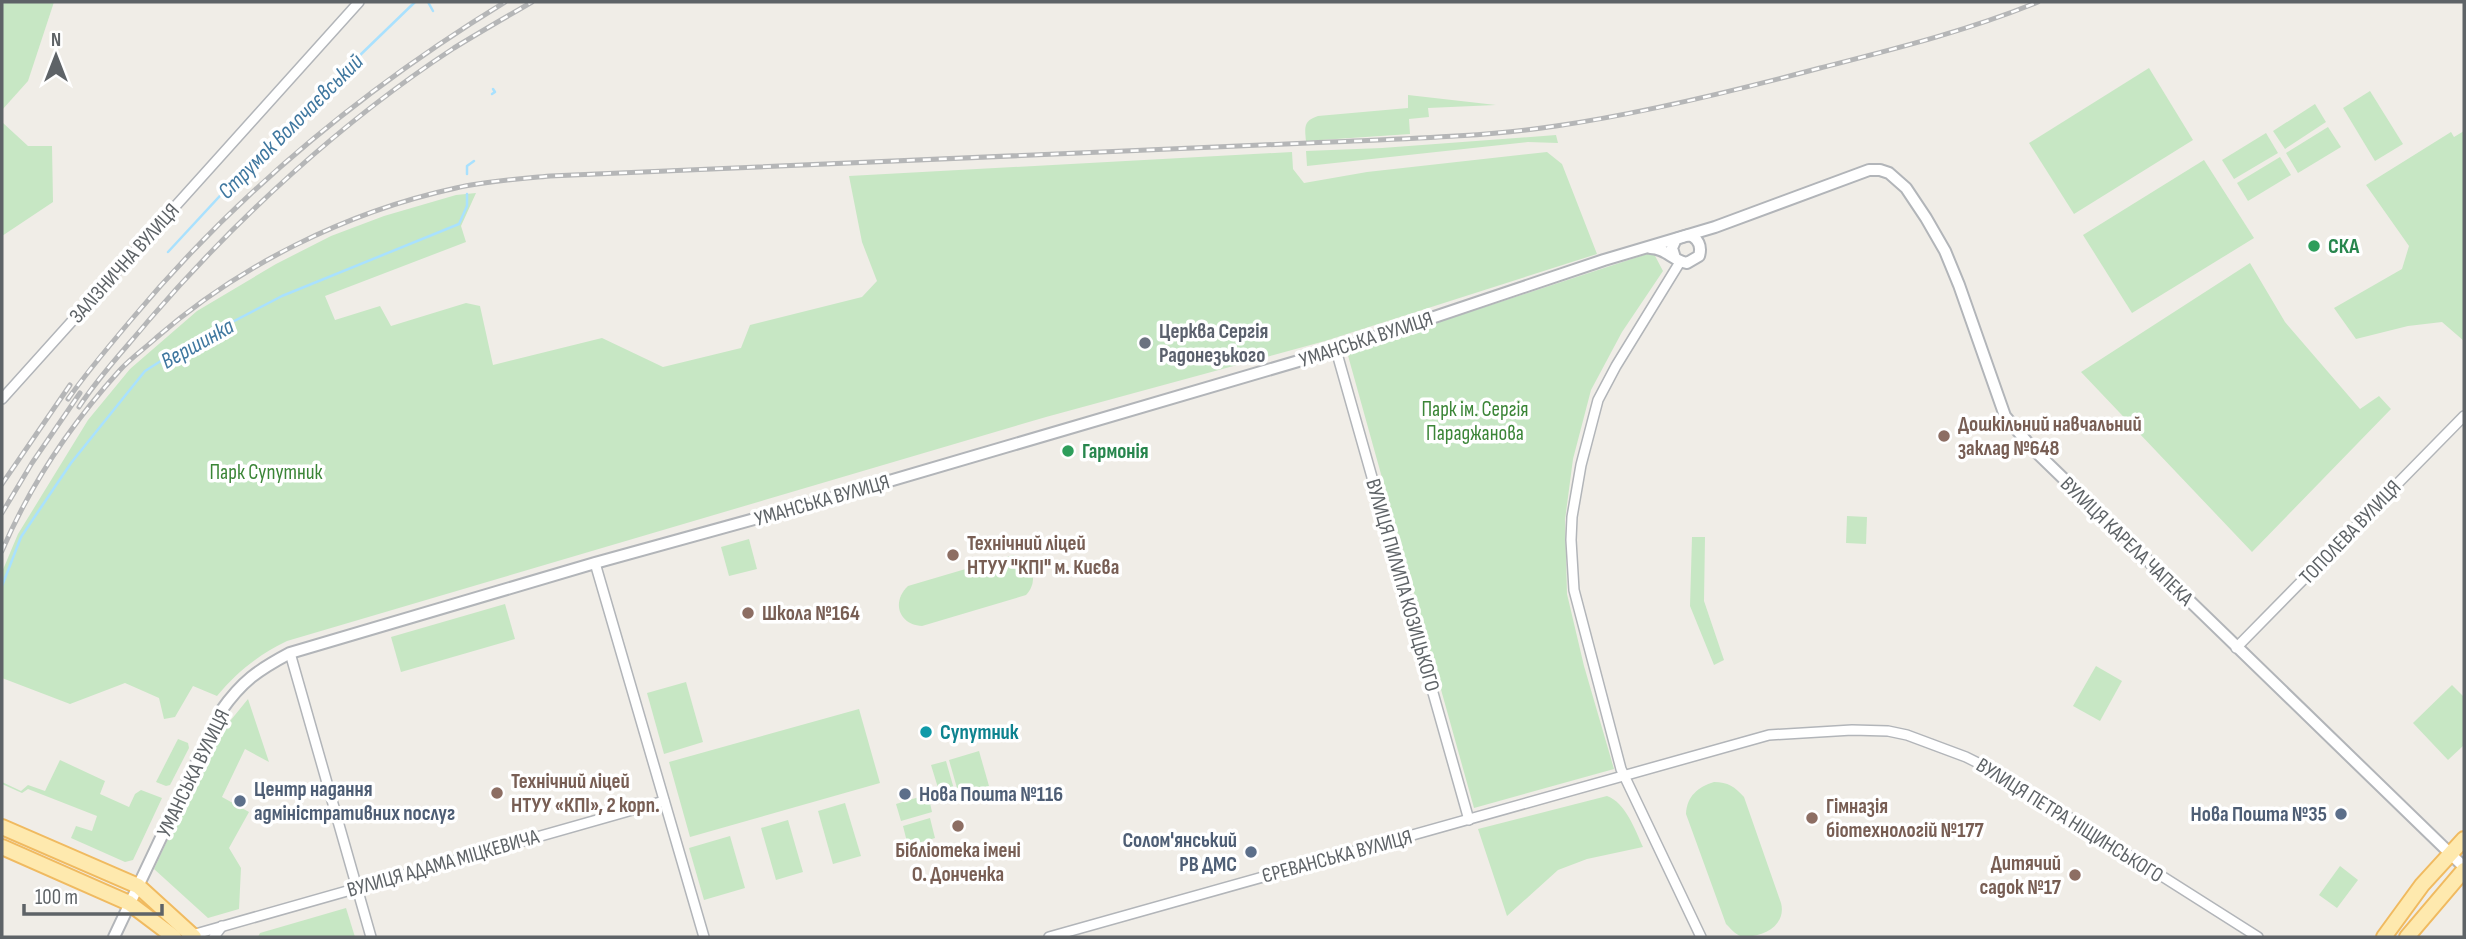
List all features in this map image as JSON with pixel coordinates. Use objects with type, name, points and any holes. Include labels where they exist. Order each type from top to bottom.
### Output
[{"type":"main road","points":[[2,827],[138,886],[193,936]]},
{"type":"main road","points":[[2384,937],[2422,885],[2464,839]]},
{"type":"main road","points":[[2,847],[130,904],[174,937]]},
{"type":"main road","points":[[2407,937],[2464,868]]},
{"type":"street","name":"ЗАЛІЗНИЧНА ВУЛИЦЯ","points":[[2,399],[359,2]]},
{"type":"street","name":"УМАНСЬКА ВУЛИЦЯ","points":[[114,937],[221,710],[239,686],[265,666],[290,653],[1336,350],[1643,248],[1716,227],[1869,170]]},
{"type":"street","name":"ВУЛИЦЯ КАРЕЛА ЧАПЕКА","points":[[1869,170],[1889,173],[1906,188],[1945,251],[2005,416],[2033,449],[2464,868]]},
{"type":"street","points":[[1643,248],[1666,251],[1677,260],[1687,263],[1696,259],[1700,247],[1716,227]]},
{"type":"street","points":[[1677,260],[1673,253],[1674,243],[1684,235],[1696,239],[1700,247]]},
{"type":"street","points":[[1677,260],[1598,400],[1581,465],[1572,517],[1574,590],[1625,777],[1701,937]]},
{"type":"street","name":"ВУЛИЦЯ ПИЛИПА КОЗИЦЬКОГО","points":[[1336,350],[1469,820]]},
{"type":"street","name":"ТОПОЛЕВА ВУЛИЦЯ","points":[[2236,648],[2464,416]]},
{"type":"street","points":[[595,564],[704,937]]},
{"type":"street","points":[[290,653],[371,937]]},
{"type":"street","name":"ВУЛИЦЯ ПЕТРА НІЩИНСЬКОГО","points":[[1625,777],[1781,733],[1864,730],[1907,735],[1980,762],[2258,937]]},
{"type":"street","name":"ЄРЕВАНСЬКА ВУЛИЦЯ","points":[[1049,937],[1625,777]]},
{"type":"street","name":"ВУЛИЦЯ АДАМА МІЦКЕВИЧА","points":[[193,936],[664,800]]},
{"type":"street","points":[[214,937],[222,926]]},
{"type":"green space","points":[[2,2],[54,2],[28,81],[2,110]]},
{"type":"green space","points":[[2149,68],[2193,140],[2074,214],[2029,143]]},
{"type":"green space","points":[[2370,91],[2403,144],[2375,161],[2343,108]]},
{"type":"green space","points":[[1408,95],[1496,105],[1428,108],[1429,117],[1409,119],[1410,134],[1306,141],[1306,125],[1313,118],[1408,108]]},
{"type":"green space","points":[[2315,104],[2326,122],[2285,149],[2273,131]]},
{"type":"green space","points":[[3,123],[28,146],[52,146],[53,202],[2,236]]},
{"type":"green space","points":[[2328,127],[2341,147],[2298,173],[2286,153]]},
{"type":"green space","points":[[2464,131],[2464,341],[2442,322],[2408,326],[2356,339],[2334,308],[2402,269],[2409,246],[2366,185],[2451,132],[2454,137]]},
{"type":"green space","points":[[2266,133],[2278,153],[2234,179],[2222,160]]},
{"type":"green space","points":[[1556,135],[1558,143],[1528,142],[1307,166],[1306,151]]},
{"type":"green space","name":"Парк Супутник","points":[[1292,152],[1293,169],[1304,183],[1367,172],[1547,152],[1562,164],[1597,254],[1325,341],[1046,417],[287,641],[249,665],[217,696],[193,686],[175,717],[164,719],[159,698],[125,683],[70,704],[2,678],[2,572],[18,534],[88,420],[130,369],[197,311],[276,264],[331,236],[384,216],[456,195],[476,193],[461,226],[466,242],[325,296],[335,320],[380,306],[391,326],[466,303],[480,306],[493,365],[602,338],[663,367],[741,348],[750,325],[862,297],[877,281],[862,242],[849,176]]},
{"type":"green space","points":[[2280,157],[2291,175],[2248,201],[2237,183]]},
{"type":"green space","points":[[2204,160],[2254,238],[2132,313],[2083,235]]},
{"type":"green space","name":"Парк ім. Сергія Параджанова","points":[[1653,252],[1663,271],[1622,332],[1591,390],[1573,459],[1565,520],[1567,594],[1584,666],[1614,769],[1474,808],[1347,352]]},
{"type":"green space","points":[[2250,263],[2285,322],[2360,409],[2379,396],[2391,409],[2252,552],[2081,372]]},
{"type":"green space","points":[[1847,516],[1867,517],[1866,544],[1846,543]]},
{"type":"green space","points":[[1692,537],[1705,537],[1704,601],[1724,660],[1714,665],[1690,606]]},
{"type":"green space","points":[[749,539],[757,569],[729,576],[721,547]]},
{"type":"green space","points":[[1013,555],[1028,561],[1032,570],[1033,583],[1026,595],[922,626],[908,622],[900,612],[900,599],[908,586]]},
{"type":"green space","points":[[505,604],[515,639],[401,672],[391,637]]},
{"type":"green space","points":[[2096,666],[2122,681],[2100,721],[2073,706]]},
{"type":"green space","points":[[686,682],[703,742],[664,754],[647,693]]},
{"type":"green space","points":[[2452,685],[2464,697],[2464,745],[2448,760],[2413,723]]},
{"type":"green space","points":[[248,699],[269,762],[245,749],[222,797],[249,812],[229,848],[241,868],[239,909],[208,918],[154,869],[213,742]]},
{"type":"green space","points":[[859,709],[880,783],[690,837],[669,762]]},
{"type":"green space","points":[[178,739],[188,743],[189,748],[170,785],[166,786],[156,782]]},
{"type":"green space","points":[[979,751],[989,786],[959,795],[949,760]]},
{"type":"green space","points":[[60,760],[105,781],[100,794],[129,807],[135,794],[141,790],[162,798],[133,860],[125,862],[71,838],[76,826],[92,831],[97,816],[28,789],[22,793],[2,784],[21,791],[28,785],[45,791]]},
{"type":"green space","points":[[946,761],[956,796],[930,803],[932,812],[901,821],[896,804],[939,791],[931,765]]},
{"type":"green space","points":[[1714,782],[1731,786],[1744,797],[1781,903],[1780,918],[1764,933],[1740,936],[1726,924],[1686,814],[1694,793]]},
{"type":"green space","points":[[1607,796],[1625,811],[1643,847],[1587,859],[1558,870],[1507,916],[1478,829]]},
{"type":"green space","points":[[845,803],[861,856],[833,864],[818,811]]},
{"type":"green space","points":[[930,818],[935,838],[908,846],[903,826]]},
{"type":"green space","points":[[788,820],[803,872],[776,880],[761,828]]},
{"type":"green space","points":[[730,836],[745,888],[704,900],[689,848]]},
{"type":"green space","points":[[2340,866],[2358,880],[2337,908],[2319,895]]},
{"type":"green space","points":[[346,908],[355,937],[258,937],[260,933]]},
{"type":"waterway","name":"Струмок Волочаєвський","points":[[168,252],[266,146],[415,2]]},
{"type":"waterway","name":"Вершинка","points":[[428,2],[433,11]]},
{"type":"waterway","name":"Вершинка","points":[[492,94],[495,92],[493,89]]},
{"type":"waterway","name":"Вершинка","points":[[467,174],[467,166],[474,161]]},
{"type":"waterway","name":"Вершинка","points":[[2,586],[21,537],[71,463],[145,371],[175,352],[282,296],[459,224],[467,206],[467,194]]},
{"type":"railway","points":[[68,399],[106,349],[172,273],[259,186],[352,107],[402,70],[505,2]]},
{"type":"railway","points":[[79,407],[112,363],[182,282],[292,174],[371,107],[412,77],[454,48],[532,2]]},
{"type":"railway","points":[[2,551],[39,479],[69,433],[102,390],[133,358],[188,312],[259,265],[335,227],[415,198],[479,184],[550,176],[1401,139],[1525,130],[1623,115],[1755,85],[1930,39],[2038,2]]},
{"type":"railway","points":[[2,484],[70,385]]},
{"type":"railway","points":[[2,513],[80,393]]},
{"type":"place","name":"СКА","points":[[2314,246]]},
{"type":"place","name":"Церква Сергія Радонезького","points":[[1145,343]]},
{"type":"place","name":"Дошкільний навчальний заклад №648","points":[[1944,436]]},
{"type":"place","name":"Гармонія","points":[[1068,451]]},
{"type":"place","name":"Технічний ліцей НТУУ \"КПІ\" м. Києва","points":[[953,555]]},
{"type":"place","name":"Школа №164","points":[[748,613]]},
{"type":"place","name":"Супутник","points":[[926,732]]},
{"type":"place","name":"Технічний ліцей НТУУ «КПІ», 2 корп.","points":[[497,793]]},
{"type":"place","name":"Нова Пошта №116","points":[[905,794]]},
{"type":"place","name":"Центр надання адміністративних послуг","points":[[240,801]]},
{"type":"place","name":"Нова Пошта №35","points":[[2341,814]]},
{"type":"place","name":"Гімназія біотехнологій №177","points":[[1812,818]]},
{"type":"place","name":"Бібліотека імені О. Донченка","points":[[958,826]]},
{"type":"place","name":"Солом'янський РВ ДМС","points":[[1251,852]]},
{"type":"place","name":"Дитячий садок №17","points":[[2075,875]]}]
